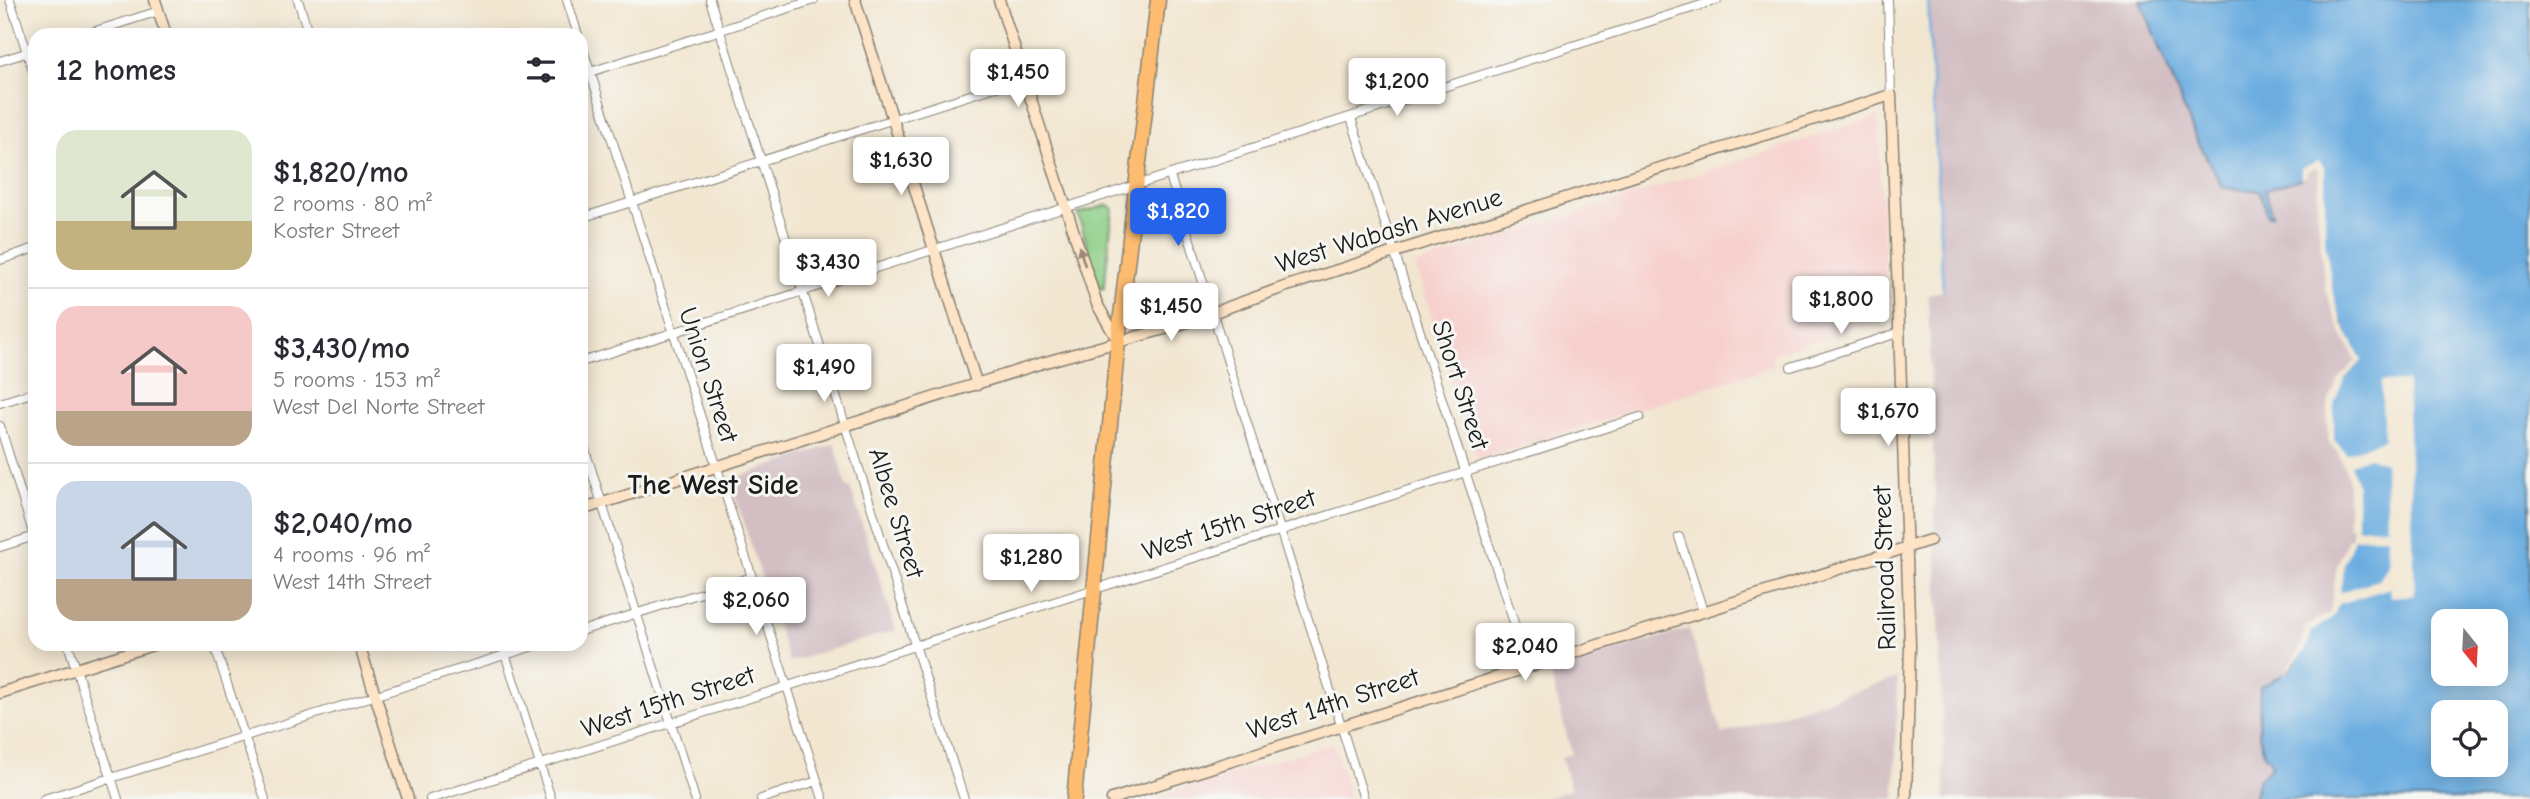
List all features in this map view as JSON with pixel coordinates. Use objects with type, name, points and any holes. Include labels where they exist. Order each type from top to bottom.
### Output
[{"type":"highway","points":[[1074,799],[1118,341],[1158,0]]},
{"type":"street","points":[[10,0],[28,44]]},
{"type":"street","points":[[298,0],[307,28]]},
{"type":"street","points":[[567,0],[576,28]]},
{"type":"street","name":"Albee Street","points":[[710,0],[964,799]]},
{"type":"street","points":[[588,72],[814,0]]},
{"type":"street","points":[[855,0],[977,385]]},
{"type":"street","points":[[999,0],[1097,304],[1118,341]]},
{"type":"street","points":[[588,360],[1135,188],[1717,0]]},
{"type":"street","name":"Railroad Street","points":[[1888,0],[1907,547],[1910,682],[1906,799]]},
{"type":"street","points":[[100,28],[157,6],[164,28]]},
{"type":"street","points":[[0,61],[28,52]]},
{"type":"street","points":[[588,216],[1024,78]]},
{"type":"street","name":"Union Street","points":[[588,79],[631,202],[823,799]]},
{"type":"street","name":"West Wabash Avenue","points":[[588,508],[1118,341],[1180,325],[1211,311],[1891,95]]},
{"type":"street","name":"Short Street","points":[[1351,118],[1528,666]]},
{"type":"street","points":[[1170,176],[1364,799]]},
{"type":"street","points":[[0,260],[28,250]]},
{"type":"street","points":[[1791,367],[1900,332]]},
{"type":"street","points":[[0,403],[28,394]]},
{"type":"street","name":"West 15th Street","points":[[430,799],[1640,417]]},
{"type":"street","points":[[0,426],[28,515]]},
{"type":"street","points":[[588,459],[695,799]]},
{"type":"street","points":[[1679,537],[1703,611]]},
{"type":"street","points":[[0,547],[28,539]]},
{"type":"street","name":"West 14th Street","points":[[1112,799],[1930,541]]},
{"type":"street","points":[[588,629],[752,577]]},
{"type":"street","points":[[70,651],[118,799]]},
{"type":"street","points":[[0,693],[135,651]]},
{"type":"street","points":[[216,651],[265,799]]},
{"type":"street","points":[[361,651],[408,799]]},
{"type":"street","points":[[504,651],[551,799]]},
{"type":"street","points":[[44,799],[518,651]]},
{"type":"street","points":[[761,799],[817,781]]},
{"type":"shaded area","points":[[1928,0],[2140,0],[2146,21],[2223,188],[2260,191],[2269,216],[2265,190],[2303,178],[2303,169],[2316,163],[2323,172],[2360,361],[2352,475],[2351,542],[2333,615],[2283,678],[2260,686],[2258,710],[2272,767],[2259,778],[2254,799],[1945,799],[1928,294],[1943,291]]},
{"type":"shaded area","points":[[1878,116],[1887,317],[1771,355],[1774,366],[1478,460],[1415,265]]},
{"type":"shaded area","points":[[835,444],[846,486],[851,490],[896,630],[789,662],[730,480]]},
{"type":"shaded area","points":[[1689,629],[1722,734],[1897,678],[1895,799],[1542,799],[1571,790],[1561,757],[1572,754],[1549,670]]},
{"type":"shaded area","points":[[1333,743],[1351,799],[1152,799],[1195,785]]},
{"type":"green space","points":[[1107,205],[1113,208],[1104,288],[1100,289],[1078,214]]},
{"type":"water","points":[[2140,0],[2530,0],[2530,799],[2254,799],[2259,778],[2272,767],[2270,759],[2264,754],[2259,734],[2260,686],[2288,671],[2298,658],[2308,628],[2333,614],[2340,567],[2351,542],[2352,475],[2330,438],[2331,404],[2341,382],[2360,361],[2329,296],[2324,249],[2323,172],[2315,163],[2303,169],[2304,178],[2265,190],[2273,215],[2268,216],[2260,191],[2223,188],[2196,138]]},
{"type":"pier","points":[[2319,161],[2325,168],[2325,240],[2333,294],[2342,323],[2362,360],[2344,380],[2334,403],[2334,440],[2347,454],[2384,439],[2381,382],[2407,381],[2415,595],[2391,597],[2390,588],[2338,604],[2334,616],[2312,632],[2306,649],[2281,679],[2299,650],[2306,626],[2330,613],[2337,566],[2348,538],[2351,537],[2351,528],[2348,527],[2348,476],[2338,453],[2329,443],[2327,422],[2329,399],[2339,379],[2356,360],[2340,331],[2325,290],[2317,208],[2319,171],[2315,167],[2307,171],[2306,178],[2301,179],[2301,168]],"holes":[[[2369,457],[2385,463],[2387,527],[2357,528],[2357,486],[2351,464]],[[2387,537],[2389,565],[2378,580],[2340,592],[2344,565],[2354,538]]]},
{"type":"waterway","points":[[1928,0],[1943,291]]},
{"type":"district","name":"The West Side","points":[[713,485]]}]
